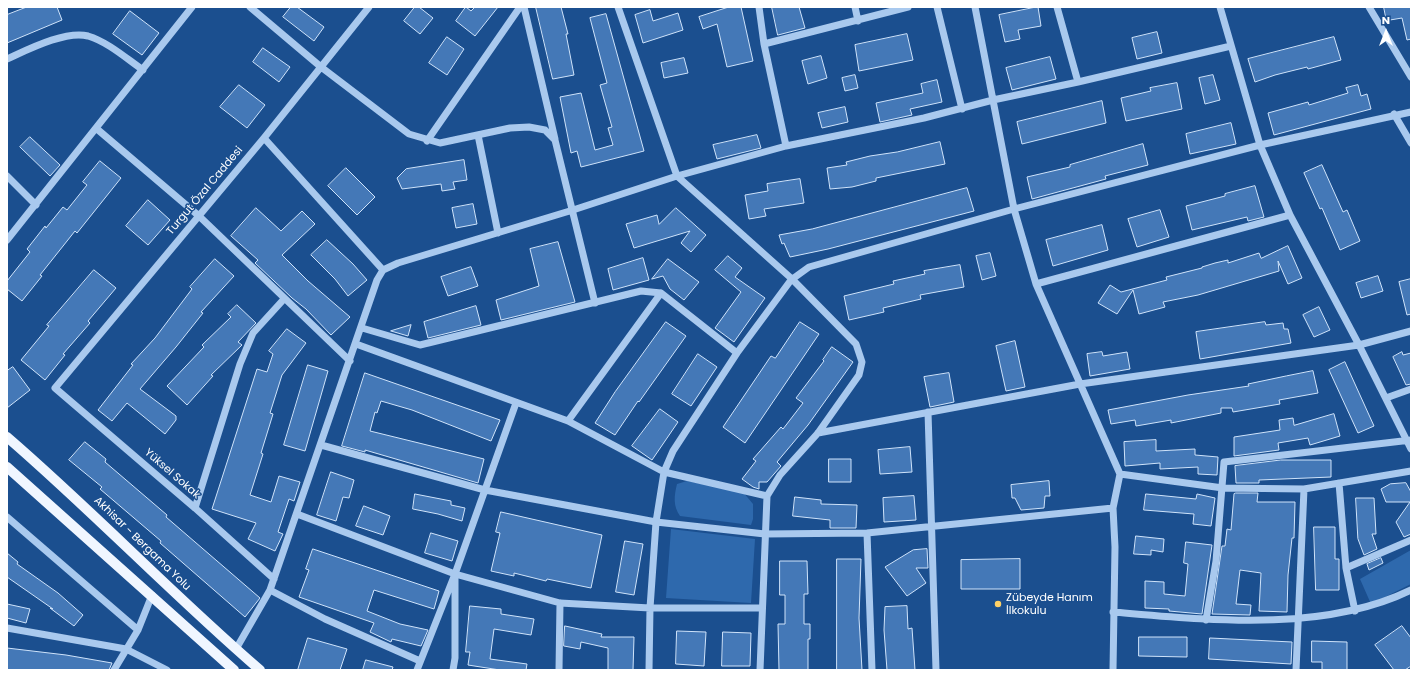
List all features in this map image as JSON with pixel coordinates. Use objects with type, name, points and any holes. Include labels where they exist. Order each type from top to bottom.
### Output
[{"type":"main road","name":"Akhisar - Bergama Yolu","points":[[7,437],[64,486],[260,670]]},
{"type":"main road","points":[[7,467],[152,595],[234,670]]},
{"type":"street","points":[[7,240],[97,129],[192,7]]},
{"type":"street","points":[[250,7],[321,67],[409,134],[427,141],[440,143],[510,128],[529,126],[545,130],[555,140]]},
{"type":"street","name":"Turgut Özal Caddesi","points":[[55,388],[264,138],[369,7]]},
{"type":"street","points":[[427,141],[520,7]]},
{"type":"street","points":[[524,7],[555,140],[596,303]]},
{"type":"street","points":[[618,7],[677,176],[792,279],[856,344],[862,362],[859,375],[818,433],[780,475],[767,496],[760,670]]},
{"type":"street","points":[[760,7],[764,44],[786,146]]},
{"type":"street","points":[[855,7],[858,21]]},
{"type":"street","points":[[764,44],[908,7]]},
{"type":"street","points":[[937,7],[962,109]]},
{"type":"street","points":[[975,7],[1014,209],[1036,284],[1120,474],[1113,508],[1115,547],[1113,670]]},
{"type":"street","points":[[1057,7],[1078,82]]},
{"type":"street","points":[[1220,7],[1260,145],[1290,215],[1409,440],[1411,449]]},
{"type":"street","points":[[1369,7],[1411,77]]},
{"type":"street","points":[[7,59],[44,43],[68,36],[88,36],[107,46],[143,70]]},
{"type":"street","points":[[236,649],[270,590],[362,328],[377,280],[383,270],[398,263],[573,210],[677,176],[786,146],[962,109],[993,100],[1078,82],[1231,46]]},
{"type":"street","points":[[649,670],[650,608],[656,522],[664,472],[673,452],[738,353],[792,279],[809,267],[1014,209],[1260,145],[1394,114],[1411,112]]},
{"type":"street","points":[[1394,114],[1411,143]]},
{"type":"street","points":[[97,129],[199,216],[350,362]]},
{"type":"street","points":[[478,135],[498,232]]},
{"type":"street","points":[[264,138],[383,270]]},
{"type":"street","points":[[7,176],[36,205]]},
{"type":"street","points":[[1036,284],[1290,215]]},
{"type":"street","points":[[362,328],[420,345],[641,291],[661,293],[738,353]]},
{"type":"street","points":[[568,420],[661,293]]},
{"type":"street","points":[[195,508],[240,364],[250,339],[253,333],[284,299]]},
{"type":"street","points":[[818,433],[1080,384],[1359,345],[1411,332]]},
{"type":"street","points":[[356,344],[516,403],[568,420],[664,472],[767,496]]},
{"type":"street","name":"Yüksel Sokak","points":[[55,388],[195,508],[274,579]]},
{"type":"street","points":[[1386,398],[1411,389]]},
{"type":"street","points":[[417,670],[455,574],[516,403]]},
{"type":"street","points":[[928,412],[933,526],[936,670]]},
{"type":"street","points":[[1206,620],[1216,561],[1224,462],[1409,440]]},
{"type":"street","points":[[321,446],[485,490],[656,522],[765,534],[866,533],[1113,508]]},
{"type":"street","points":[[1120,474],[1223,488],[1304,489],[1411,471]]},
{"type":"street","points":[[1340,483],[1346,568],[1355,611]]},
{"type":"street","points":[[1296,670],[1304,489]]},
{"type":"street","points":[[297,514],[455,574],[560,603],[650,608],[762,608]]},
{"type":"street","points":[[7,517],[138,630]]},
{"type":"street","points":[[866,533],[872,670]]},
{"type":"street","points":[[1346,568],[1411,540]]},
{"type":"street","points":[[453,670],[455,658],[455,574]]},
{"type":"street","points":[[270,590],[325,619],[420,661]]},
{"type":"street","points":[[1113,612],[1206,620],[1298,618],[1355,611],[1390,601],[1411,590]]},
{"type":"street","points":[[114,670],[138,630],[152,595]]},
{"type":"street","points":[[559,670],[560,603]]},
{"type":"street","points":[[7,628],[126,649],[167,670]]},
{"type":"shaded area","points":[[687,481],[743,492],[753,504],[753,519],[751,525],[680,516],[675,505],[676,488],[677,484]]},
{"type":"shaded area","points":[[671,529],[755,539],[751,603],[666,598]]},
{"type":"shaded area","points":[[1411,550],[1411,584],[1371,604],[1360,579]]},
{"type":"building","points":[[27,7],[57,7],[62,20],[7,43],[7,15]]},
{"type":"building","points":[[291,7],[297,7],[324,27],[314,41],[283,17]]},
{"type":"building","points":[[415,7],[419,7],[433,18],[420,34],[404,21]]},
{"type":"building","points":[[466,7],[471,11],[475,7],[498,7],[475,36],[456,21]]},
{"type":"building","points":[[536,7],[561,7],[568,34],[566,34],[574,75],[553,79]]},
{"type":"building","points":[[729,7],[741,7],[753,61],[727,67],[717,24],[703,29],[699,17]]},
{"type":"building","points":[[772,7],[799,7],[805,28],[778,35]]},
{"type":"building","points":[[1038,7],[1041,26],[1018,30],[1020,39],[1005,42],[999,15]]},
{"type":"building","points":[[1384,7],[1411,7],[1411,39],[1407,40],[1402,18],[1390,20],[1389,17],[1386,17]]},
{"type":"building","points":[[650,10],[653,21],[678,13],[683,30],[643,43],[635,15]]},
{"type":"building","points":[[130,11],[159,33],[142,55],[113,34]]},
{"type":"building","points":[[606,14],[644,151],[581,167],[577,151],[571,153],[560,97],[581,93],[595,150],[613,145],[608,128],[612,127],[600,85],[607,83],[590,18]]},
{"type":"building","points":[[1157,32],[1162,53],[1137,59],[1132,38]]},
{"type":"building","points":[[907,34],[913,60],[859,71],[855,45]]},
{"type":"building","points":[[447,37],[464,49],[447,75],[429,63]]},
{"type":"building","points":[[1334,37],[1341,60],[1308,69],[1307,67],[1275,75],[1255,82],[1248,59]]},
{"type":"building","points":[[263,48],[290,67],[279,82],[253,62]]},
{"type":"building","points":[[821,56],[827,78],[808,84],[802,61]]},
{"type":"building","points":[[1050,57],[1056,79],[1012,90],[1006,68]]},
{"type":"building","points":[[684,58],[688,73],[664,78],[661,63]]},
{"type":"building","points":[[855,75],[858,88],[845,91],[842,78]]},
{"type":"building","points":[[1213,75],[1220,100],[1205,104],[1199,78]]},
{"type":"building","points":[[937,80],[942,102],[910,109],[912,115],[880,122],[876,103],[923,93],[921,84]]},
{"type":"building","points":[[1177,83],[1182,109],[1126,121],[1121,98],[1151,91],[1150,88]]},
{"type":"building","points":[[239,85],[265,105],[247,128],[220,107]]},
{"type":"building","points":[[1358,85],[1361,96],[1367,94],[1371,109],[1274,135],[1268,113],[1308,102],[1309,105],[1348,93],[1346,88]]},
{"type":"building","points":[[1102,101],[1106,123],[1022,144],[1017,122]]},
{"type":"building","points":[[845,107],[848,122],[822,128],[818,113]]},
{"type":"building","points":[[1231,123],[1236,144],[1190,154],[1186,134]]},
{"type":"building","points":[[757,135],[761,148],[717,159],[713,145]]},
{"type":"building","points":[[30,137],[60,165],[50,176],[20,147]]},
{"type":"building","points":[[940,142],[945,164],[876,178],[876,181],[852,187],[830,189],[827,168],[847,165],[846,162],[870,156],[897,152]]},
{"type":"building","points":[[1143,144],[1148,165],[1105,176],[1106,179],[1032,199],[1027,177],[1070,167],[1070,165]]},
{"type":"building","points":[[464,160],[467,180],[453,182],[455,189],[442,191],[441,184],[402,189],[397,178],[406,169]]},
{"type":"building","points":[[100,161],[121,178],[77,233],[75,231],[40,275],[42,276],[22,301],[7,289],[7,281],[30,252],[27,249],[45,226],[46,228],[63,207],[67,210],[87,185],[83,182]]},
{"type":"building","points":[[1322,165],[1343,212],[1347,210],[1360,241],[1340,250],[1322,208],[1320,209],[1304,173]]},
{"type":"building","points":[[346,168],[375,197],[357,215],[328,186]]},
{"type":"building","points":[[800,179],[804,203],[764,209],[766,216],[749,219],[745,195],[768,191],[767,184]]},
{"type":"building","points":[[1255,186],[1264,217],[1248,221],[1247,217],[1192,230],[1186,206],[1225,196],[1225,194]]},
{"type":"building","points":[[967,188],[974,211],[828,249],[790,257],[784,243],[782,244],[779,235],[812,229]]},
{"type":"building","points":[[148,200],[170,220],[148,245],[126,226]]},
{"type":"building","points":[[473,204],[477,224],[456,228],[452,208]]},
{"type":"building","points":[[256,208],[281,231],[302,211],[315,224],[282,255],[308,281],[350,317],[331,335],[306,309],[292,298],[255,263],[258,260],[231,236]]},
{"type":"building","points":[[676,208],[706,235],[691,252],[681,243],[690,231],[634,248],[626,224],[657,215],[659,224]]},
{"type":"building","points":[[1160,210],[1169,237],[1137,247],[1128,219]]},
{"type":"building","points":[[1102,225],[1108,250],[1053,266],[1046,240]]},
{"type":"building","points":[[327,240],[353,264],[367,280],[348,296],[335,279],[311,255]]},
{"type":"building","points":[[558,242],[575,302],[501,320],[496,300],[539,286],[530,249]]},
{"type":"building","points":[[1288,246],[1302,278],[1288,284],[1278,261],[1279,271],[1198,295],[1163,302],[1165,307],[1139,314],[1133,290],[1117,314],[1098,303],[1110,285],[1121,292],[1167,280],[1166,277],[1202,268],[1215,263],[1228,260],[1228,263],[1259,253],[1261,258]]},
{"type":"building","points":[[990,253],[996,276],[982,280],[976,256]]},
{"type":"building","points":[[728,256],[742,268],[735,277],[765,298],[734,342],[715,328],[741,292],[715,270]]},
{"type":"building","points":[[643,258],[649,280],[613,290],[608,269]]},
{"type":"building","points":[[215,259],[234,276],[201,312],[203,313],[140,389],[176,416],[176,420],[165,434],[127,403],[112,421],[98,410],[133,365],[131,364],[155,338],[192,289],[190,287]]},
{"type":"building","points":[[668,259],[699,282],[684,300],[670,289],[663,276],[652,279]]},
{"type":"building","points":[[960,265],[964,287],[920,295],[921,299],[883,308],[884,312],[849,320],[844,296],[894,284],[893,281],[925,274],[924,271]]},
{"type":"building","points":[[471,267],[478,286],[448,296],[441,277]]},
{"type":"building","points":[[94,270],[116,288],[88,321],[90,323],[63,354],[65,355],[45,380],[21,360],[49,326],[47,325]]},
{"type":"building","points":[[1378,276],[1383,291],[1361,298],[1356,283]]},
{"type":"building","points":[[1411,279],[1411,314],[1407,315],[1399,282]]},
{"type":"building","points":[[237,305],[256,323],[238,342],[242,345],[211,375],[213,376],[187,405],[167,386],[204,347],[202,345],[231,317],[228,314]]},
{"type":"building","points":[[476,306],[481,325],[428,338],[424,322]]},
{"type":"building","points":[[1319,307],[1330,330],[1314,337],[1303,315]]},
{"type":"building","points":[[666,322],[686,336],[615,435],[595,423],[615,392]]},
{"type":"building","points":[[800,322],[819,334],[745,443],[723,427],[771,356],[775,358]]},
{"type":"building","points":[[1265,322],[1266,325],[1283,323],[1284,329],[1288,329],[1291,343],[1200,359],[1196,332]]},
{"type":"building","points":[[411,325],[408,336],[391,331]]},
{"type":"building","points":[[287,329],[306,343],[282,375],[270,413],[273,414],[261,453],[263,454],[250,495],[271,502],[279,476],[300,482],[294,501],[289,499],[278,532],[283,534],[275,551],[248,539],[256,523],[212,509],[257,369],[267,372],[273,354],[269,351]]},
{"type":"building","points":[[1015,341],[1025,387],[1006,391],[996,346]]},
{"type":"building","points":[[832,347],[853,362],[808,425],[777,462],[781,466],[767,482],[759,482],[759,489],[753,487],[742,479],[756,461],[753,459],[781,427],[783,429],[803,403],[796,398],[824,361],[823,360]]},
{"type":"building","points":[[1102,352],[1103,356],[1127,352],[1130,369],[1090,376],[1087,354]]},
{"type":"building","points":[[1402,352],[1403,355],[1411,353],[1411,384],[1406,385],[1393,357]]},
{"type":"building","points":[[698,354],[717,367],[691,406],[672,394]]},
{"type":"building","points":[[1345,362],[1374,426],[1358,433],[1329,370]]},
{"type":"building","points":[[308,365],[328,371],[305,451],[284,445]]},
{"type":"building","points":[[13,367],[30,390],[7,408],[7,371]]},
{"type":"building","points":[[1313,371],[1318,393],[1279,400],[1280,404],[1233,412],[1232,408],[1221,408],[1221,413],[1171,423],[1171,420],[1136,426],[1135,420],[1111,424],[1108,410],[1188,395],[1249,386],[1248,384]]},
{"type":"building","points":[[365,373],[500,420],[491,441],[412,410],[381,401],[377,413],[375,412],[370,431],[484,459],[478,483],[365,450],[365,452],[342,446]]},
{"type":"building","points":[[949,373],[954,402],[930,407],[924,377]]},
{"type":"building","points":[[660,409],[678,422],[652,460],[632,446]]},
{"type":"building","points":[[1334,414],[1340,436],[1310,445],[1308,438],[1278,443],[1279,450],[1234,456],[1234,437],[1280,430],[1279,420],[1293,418],[1294,425]]},
{"type":"building","points":[[1156,440],[1156,451],[1195,449],[1195,455],[1218,457],[1217,475],[1198,474],[1198,467],[1160,469],[1160,463],[1125,466],[1124,442]]},
{"type":"building","points":[[85,442],[106,459],[105,462],[167,515],[166,517],[260,598],[245,617],[160,543],[161,541],[100,489],[102,487],[69,460]]},
{"type":"building","points":[[910,447],[912,472],[880,474],[878,450]]},
{"type":"building","points":[[829,459],[851,459],[851,482],[829,482]]},
{"type":"building","points":[[1281,460],[1331,460],[1331,477],[1259,480],[1259,483],[1236,483],[1235,466]]},
{"type":"building","points":[[331,472],[354,480],[349,498],[343,497],[336,521],[317,515]]},
{"type":"building","points":[[1049,481],[1050,496],[1045,496],[1044,508],[1021,510],[1015,498],[1012,498],[1011,485]]},
{"type":"building","points":[[1406,483],[1411,492],[1411,534],[1404,537],[1396,522],[1410,502],[1386,502],[1381,489],[1390,484]]},
{"type":"building","points":[[1258,493],[1257,502],[1295,502],[1294,538],[1292,538],[1288,575],[1287,612],[1259,611],[1261,573],[1240,570],[1236,604],[1251,605],[1250,615],[1212,614],[1222,546],[1225,546],[1227,529],[1231,530],[1234,494]]},
{"type":"building","points":[[415,494],[451,501],[451,505],[465,508],[462,521],[413,509]]},
{"type":"building","points":[[1146,494],[1196,499],[1197,494],[1215,498],[1211,526],[1193,524],[1194,514],[1144,510]]},
{"type":"building","points":[[914,496],[916,520],[884,522],[883,498]]},
{"type":"building","points":[[795,497],[821,500],[821,504],[857,505],[856,528],[830,528],[830,520],[793,516]]},
{"type":"building","points":[[1356,498],[1374,498],[1376,534],[1372,534],[1377,549],[1364,555],[1358,539]]},
{"type":"building","points":[[364,506],[390,516],[383,535],[356,526]]},
{"type":"building","points":[[501,512],[602,535],[591,588],[547,579],[546,581],[514,573],[514,576],[491,571],[500,533],[496,532]]},
{"type":"building","points":[[1314,527],[1335,527],[1335,559],[1339,559],[1339,590],[1316,590]]},
{"type":"building","points":[[431,533],[458,541],[452,561],[425,553]]},
{"type":"building","points":[[1136,536],[1164,539],[1163,552],[1151,550],[1151,555],[1134,554]]},
{"type":"building","points":[[625,541],[643,544],[634,595],[616,592]]},
{"type":"building","points":[[1186,542],[1212,545],[1202,614],[1169,611],[1169,609],[1145,608],[1145,581],[1164,582],[1164,594],[1185,596],[1188,564],[1184,563]]},
{"type":"building","points":[[313,549],[439,591],[434,609],[374,590],[367,611],[400,624],[428,630],[421,646],[392,639],[391,642],[370,632],[374,623],[299,597],[309,570],[306,569]]},
{"type":"building","points":[[927,549],[928,568],[916,568],[926,583],[907,596],[885,567],[913,550]]},
{"type":"building","points":[[7,553],[18,562],[17,564],[58,593],[83,615],[74,626],[50,608],[53,609],[7,577]]},
{"type":"building","points":[[1381,558],[1383,563],[1369,570],[1367,564]]},
{"type":"building","points":[[837,559],[861,559],[859,618],[862,670],[837,670]]},
{"type":"building","points":[[1020,559],[1020,589],[961,589],[961,560]]},
{"type":"building","points":[[780,561],[807,561],[808,594],[804,594],[804,624],[810,624],[810,639],[808,639],[808,670],[779,670],[778,624],[785,624],[785,595],[780,595]]},
{"type":"building","points":[[7,604],[30,609],[26,623],[7,618]]},
{"type":"building","points":[[470,606],[501,609],[501,614],[534,619],[531,635],[494,629],[490,659],[527,664],[526,670],[500,670],[468,665],[470,652],[466,652]]},
{"type":"building","points":[[907,606],[908,629],[912,628],[915,670],[887,670],[884,630],[885,607]]},
{"type":"building","points":[[565,626],[602,634],[601,637],[634,637],[633,670],[608,670],[608,648],[581,642],[580,649],[564,646]]},
{"type":"building","points":[[1402,626],[1411,638],[1411,666],[1405,670],[1394,670],[1375,645]]},
{"type":"building","points":[[677,631],[706,632],[704,666],[676,664]]},
{"type":"building","points":[[723,632],[751,633],[750,666],[722,666]]},
{"type":"building","points":[[1139,637],[1187,637],[1187,657],[1139,656]]},
{"type":"building","points":[[308,638],[347,649],[340,670],[298,670]]},
{"type":"building","points":[[1210,638],[1292,642],[1291,664],[1209,659]]},
{"type":"building","points":[[1312,641],[1347,642],[1347,670],[1322,670],[1322,662],[1312,662]]},
{"type":"building","points":[[7,648],[66,655],[112,663],[109,670],[7,670]]},
{"type":"building","points":[[366,660],[393,667],[392,670],[363,670]]},
{"type":"place","name":"Zübeyde Hanım İlkokulu","points":[[998,604]]}]
